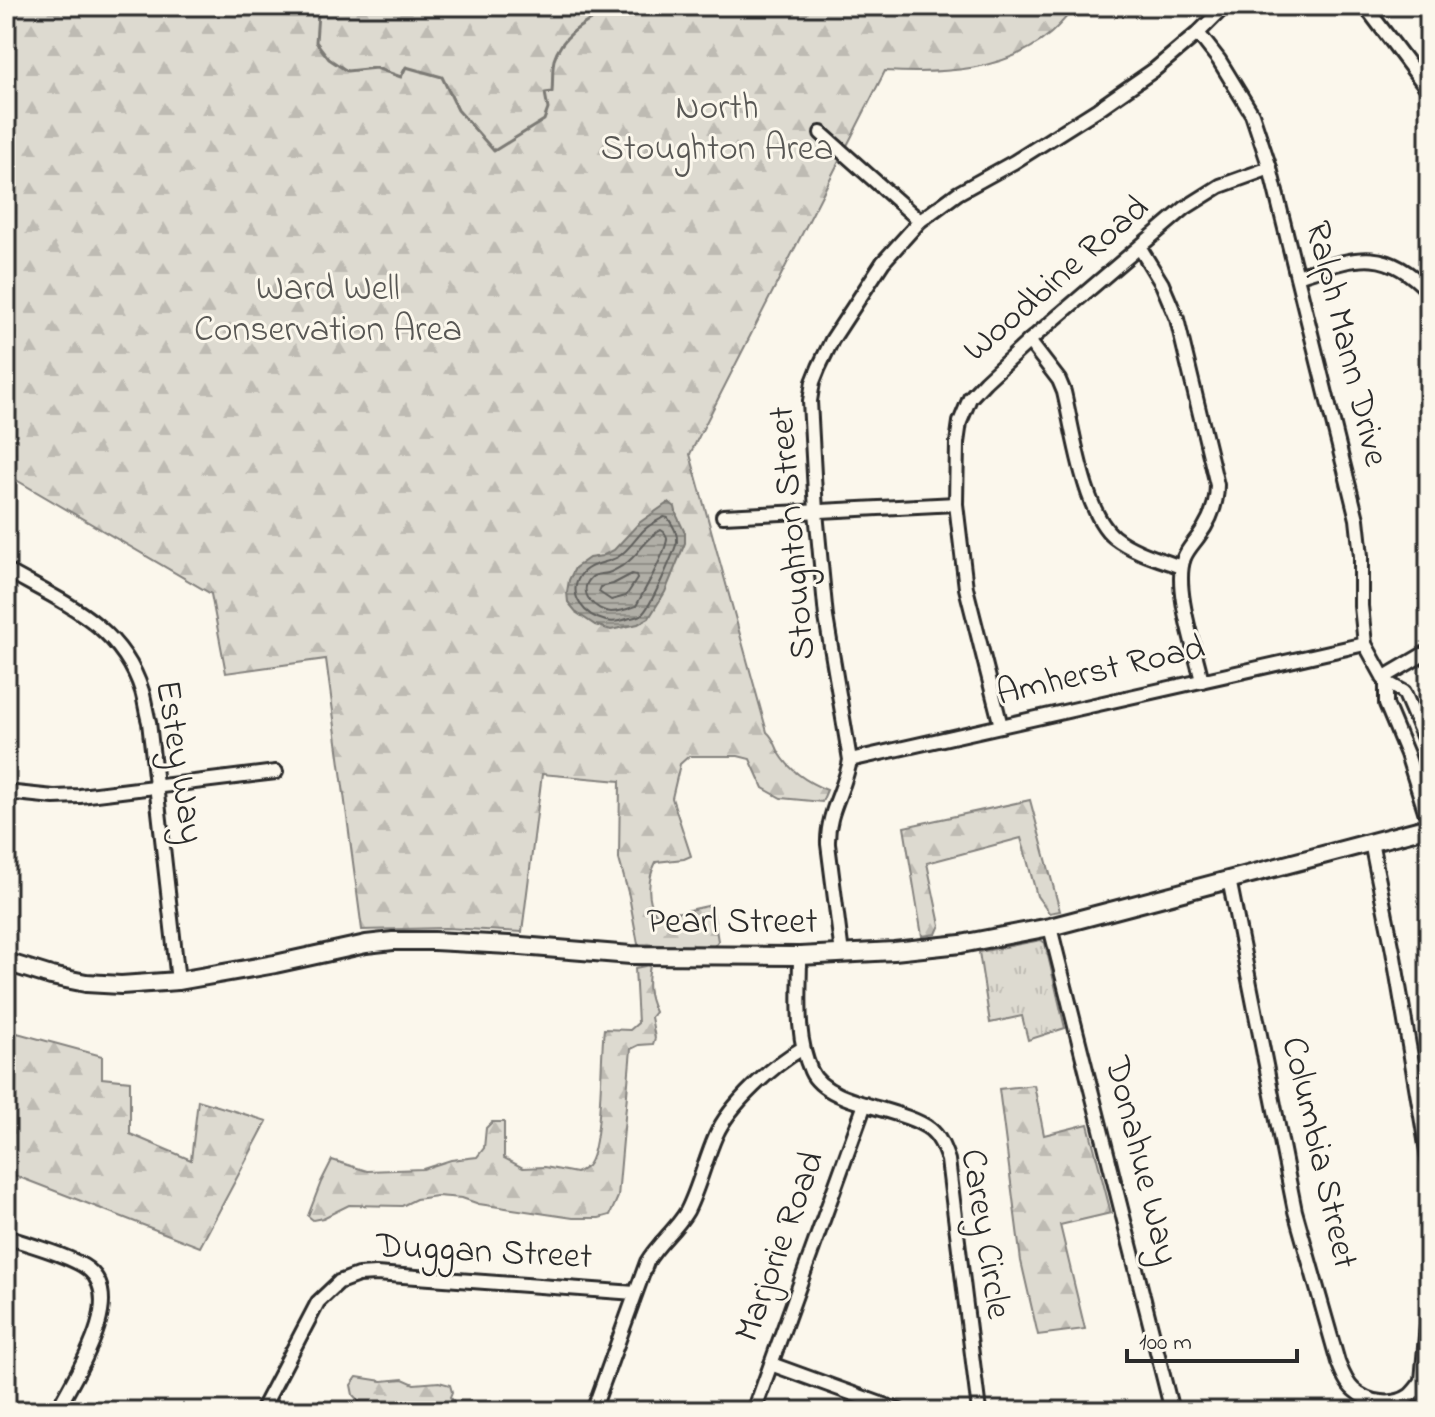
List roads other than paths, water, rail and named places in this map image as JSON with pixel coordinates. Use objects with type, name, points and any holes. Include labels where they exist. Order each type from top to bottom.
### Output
[{"type":"main road","name":"Pearl Street","points":[[6,962],[51,976],[86,983],[121,985],[178,981],[393,941],[494,944],[631,955],[800,956],[961,944],[1050,927],[1429,827]]},
{"type":"street","name":"Stoughton Street","points":[[842,954],[828,828],[847,778],[850,760],[826,617],[816,512],[810,401],[813,382],[832,340],[883,262],[920,221],[958,193],[1014,162],[1154,70],[1225,6]]},
{"type":"street","points":[[1365,6],[1429,91]]},
{"type":"street","name":"Ralph Mann Drive","points":[[1198,33],[1219,60],[1252,114],[1270,168],[1357,519],[1365,644],[1384,680],[1386,704],[1429,815]]},
{"type":"street","points":[[821,133],[920,221]]},
{"type":"street","name":"Woodbine Road","points":[[1001,726],[966,588],[956,504],[957,443],[960,422],[970,398],[1029,341],[1185,208],[1220,186],[1270,168]]},
{"type":"street","points":[[1140,248],[1162,284],[1177,319],[1217,485],[1212,513],[1181,567],[1181,588],[1202,681]]},
{"type":"street","points":[[1297,276],[1366,257],[1383,260],[1407,272],[1429,292]]},
{"type":"street","points":[[1029,341],[1059,380],[1064,392],[1090,500],[1099,520],[1121,541],[1181,567]]},
{"type":"street","points":[[723,516],[956,504]]},
{"type":"street","name":"Estey Way","points":[[6,570],[82,612],[112,637],[129,661],[142,690],[178,981]]},
{"type":"street","name":"Amherst Road","points":[[850,760],[1365,644]]},
{"type":"street","points":[[1384,680],[1429,651]]},
{"type":"street","name":"Ralph Mann Drive","points":[[1384,680],[1404,692],[1429,750]]},
{"type":"street","points":[[6,792],[54,797],[80,796],[276,772]]},
{"type":"street","points":[[1371,842],[1429,1163]]},
{"type":"street","name":"Columbia Street","points":[[1229,879],[1295,1211],[1332,1344],[1345,1377],[1355,1391],[1372,1401],[1411,1403],[1426,1410]]},
{"type":"street","name":"Donahue Way","points":[[1050,927],[1172,1411]]},
{"type":"street","name":"Carey Circle","points":[[800,956],[803,1048],[812,1074],[832,1092],[916,1122],[930,1129],[941,1141],[948,1160],[979,1411]]},
{"type":"street","points":[[593,1411],[653,1252],[681,1222],[687,1211],[725,1118],[778,1064],[803,1048]]},
{"type":"street","points":[[1414,1081],[1429,1078]]},
{"type":"street","name":"Marjorie Road","points":[[754,1411],[865,1104]]},
{"type":"street","points":[[6,1237],[78,1263],[90,1270],[100,1283],[102,1300],[97,1329],[57,1411]]},
{"type":"street","name":"Duggan Street","points":[[266,1408],[312,1310],[331,1287],[348,1278],[376,1274],[635,1293]]},
{"type":"street","points":[[1426,1410],[1422,1381],[1429,1301]]},
{"type":"street","points":[[771,1364],[900,1411]]},
{"type":"street","points":[[1397,1401],[1412,1394],[1422,1381]]},
{"type":"water","points":[[669,502],[675,507],[685,533],[685,543],[665,592],[649,618],[638,624],[611,630],[595,625],[577,613],[568,602],[567,592],[575,568],[589,558],[614,550],[639,523]]},
{"type":"waterway","points":[[310,6],[318,13],[316,42],[329,59],[347,71],[376,68],[401,77],[406,67],[442,77],[458,110],[494,151],[544,120],[548,109],[545,93],[552,92],[553,64],[558,50],[579,27],[615,6]]},
{"type":"park label","name":"North Stoughton Area","points":[[717,130]]},
{"type":"park label","name":"Ward Well Conservation Area","points":[[328,310]]}]
